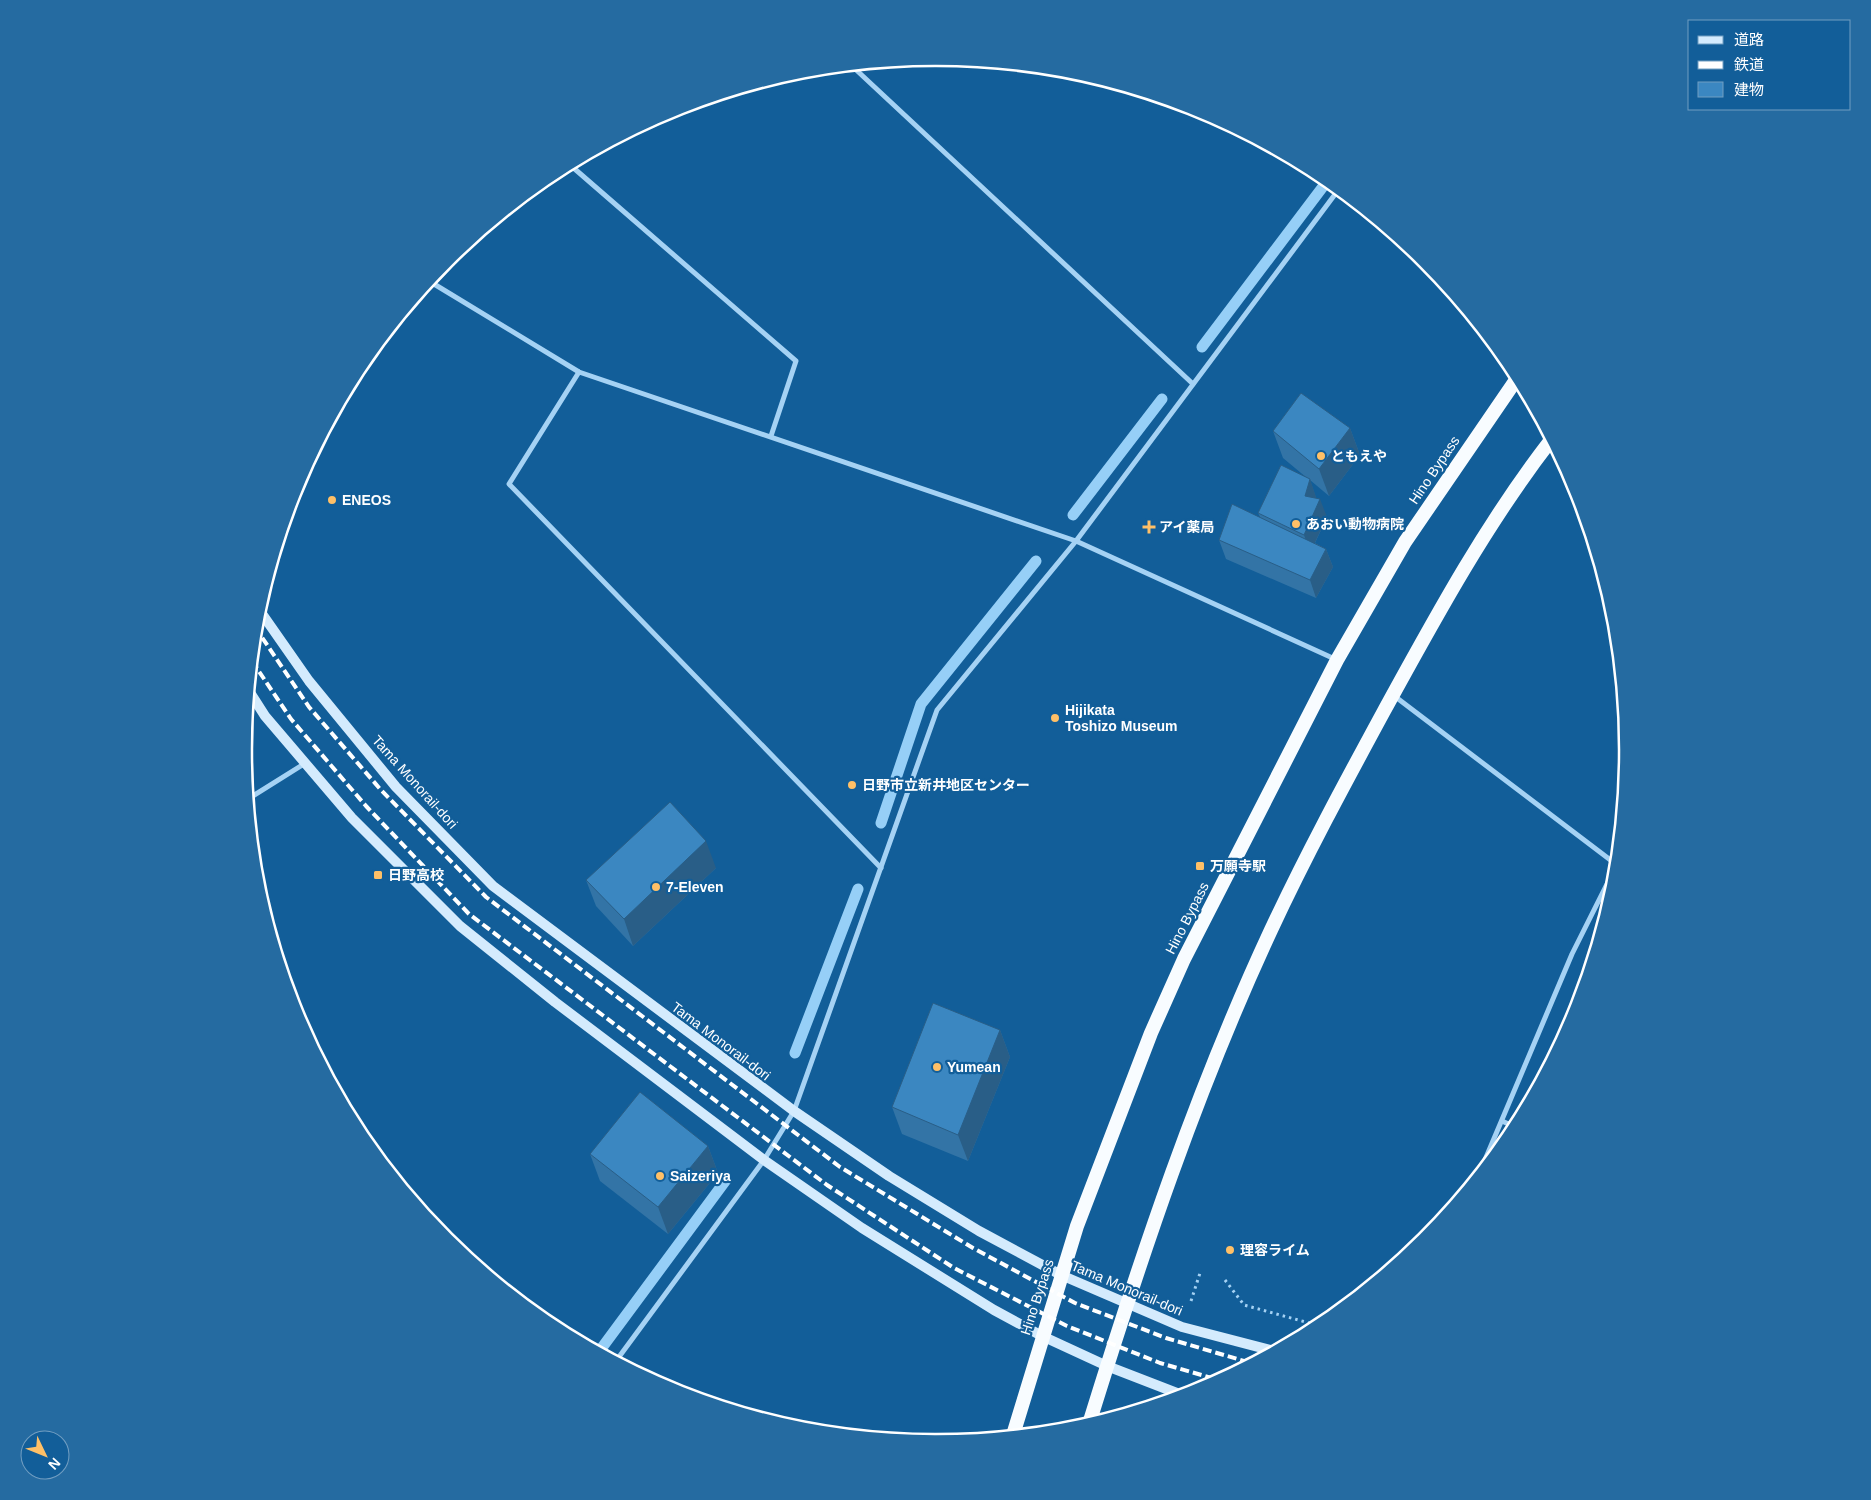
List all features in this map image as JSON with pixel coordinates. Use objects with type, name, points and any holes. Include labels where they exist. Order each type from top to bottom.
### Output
[{"type":"highway","name":"Hino Bypass","points":[[1015,1429],[1077,1226],[1147,1042],[1177,975],[1337,660],[1406,542],[1513,384]]},
{"type":"highway","points":[[1092,1415],[1145,1248],[1211,1070],[1270,931],[1332,806],[1451,589],[1548,445]]},
{"type":"main road","name":"Tama Monorail-dori","points":[[265,618],[309,681],[396,787],[493,886],[794,1112],[889,1176],[979,1231],[1061,1275],[1127,1305],[1182,1327],[1265,1349]]},
{"type":"main road","points":[[254,698],[265,716],[304,764],[352,818],[460,926],[555,1002],[764,1160],[862,1228],[994,1310],[1042,1336],[1107,1366],[1171,1391]]},
{"type":"street","points":[[857,71],[1193,384]]},
{"type":"street","points":[[576,169],[796,361],[772,436]]},
{"type":"street","points":[[620,1356],[764,1160],[794,1112],[937,710],[1076,541],[1334,195]]},
{"type":"street","points":[[435,285],[579,372],[772,436],[1076,541],[1337,660]]},
{"type":"street","points":[[579,372],[509,484],[881,868]]},
{"type":"street","points":[[1393,694],[1610,859]]},
{"type":"street","points":[[253,796],[304,764]]},
{"type":"street","points":[[1489,1150],[1572,954],[1605,886]]},
{"type":"street","points":[[1502,1121],[1508,1124]]},
{"type":"path","points":[[1191,1301],[1200,1273]]},
{"type":"path","points":[[1225,1280],[1244,1305],[1309,1323]]},
{"type":"building","points":[[1301,393],[1350,428],[1319,469],[1273,431]]},
{"type":"building","points":[[1281,465],[1310,479],[1305,496],[1320,499],[1304,535],[1258,513]]},
{"type":"building","points":[[1232,504],[1326,549],[1310,580],[1219,540]]},
{"type":"building","points":[[670,802],[706,841],[624,919],[586,880]]},
{"type":"building","points":[[933,1003],[1000,1030],[958,1135],[892,1107]]},
{"type":"building","points":[[640,1092],[708,1146],[658,1207],[590,1154]]},
{"type":"waterway","points":[[1202,347],[1323,187]]},
{"type":"waterway","points":[[1073,515],[1162,399]]},
{"type":"waterway","points":[[881,823],[921,704],[1036,561]]},
{"type":"waterway","points":[[795,1053],[858,889]]},
{"type":"waterway","points":[[603,1347],[726,1180]]},
{"type":"railway","points":[[262,637],[309,707],[381,790],[486,897],[840,1167],[973,1248],[1075,1303],[1166,1338],[1243,1361]]},
{"type":"railway","points":[[257,669],[291,719],[366,806],[469,914],[827,1185],[954,1268],[1067,1326],[1160,1363],[1208,1377]]},
{"type":"place","name":"ともえや","points":[[1321,456]]},
{"type":"place","name":"ENEOS","points":[[332,500]]},
{"type":"place","name":"あおい動物病院","points":[[1296,524]]},
{"type":"place","name":"アイ薬局","points":[[1149,527]]},
{"type":"place","name":"Hijikata Toshizo Museum","points":[[1055,718]]},
{"type":"place","name":"日野市立新井地区センター","points":[[852,785]]},
{"type":"place","name":"万願寺駅","points":[[1200,866]]},
{"type":"place","name":"日野高校","points":[[378,875]]},
{"type":"place","name":"7-Eleven","points":[[656,887]]},
{"type":"place","name":"Yumean","points":[[937,1067]]},
{"type":"place","name":"Saizeriya","points":[[660,1176]]},
{"type":"place","name":"理容ライム","points":[[1230,1250]]}]
